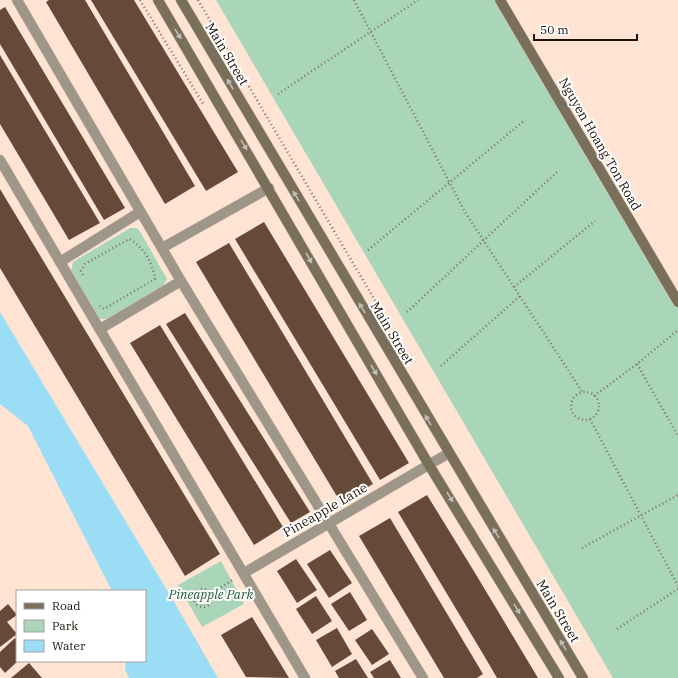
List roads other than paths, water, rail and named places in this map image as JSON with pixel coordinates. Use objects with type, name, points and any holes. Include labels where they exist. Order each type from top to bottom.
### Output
[{"type":"street","points":[[17,0],[181,281],[330,522],[423,678]]},
{"type":"street","points":[[158,0],[269,188],[424,467],[558,678]]},
{"type":"street","name":"Main Street","points":[[181,0],[583,678]]},
{"type":"street","name":"Nguyen Hoang Ton Road","points":[[500,0],[678,302]]},
{"type":"street","points":[[0,160],[306,678]]},
{"type":"street","points":[[162,248],[269,188]]},
{"type":"street","points":[[60,262],[140,212]]},
{"type":"street","points":[[100,329],[181,281]]},
{"type":"street","name":"Pineapple Lane","points":[[244,573],[449,453]]},
{"type":"water","points":[[0,312],[173,600],[218,678],[129,678],[125,669],[126,662],[146,662],[146,590],[111,590],[28,426],[0,404]]},
{"type":"park label","name":"Pineapple Park","points":[[211,594]]}]
